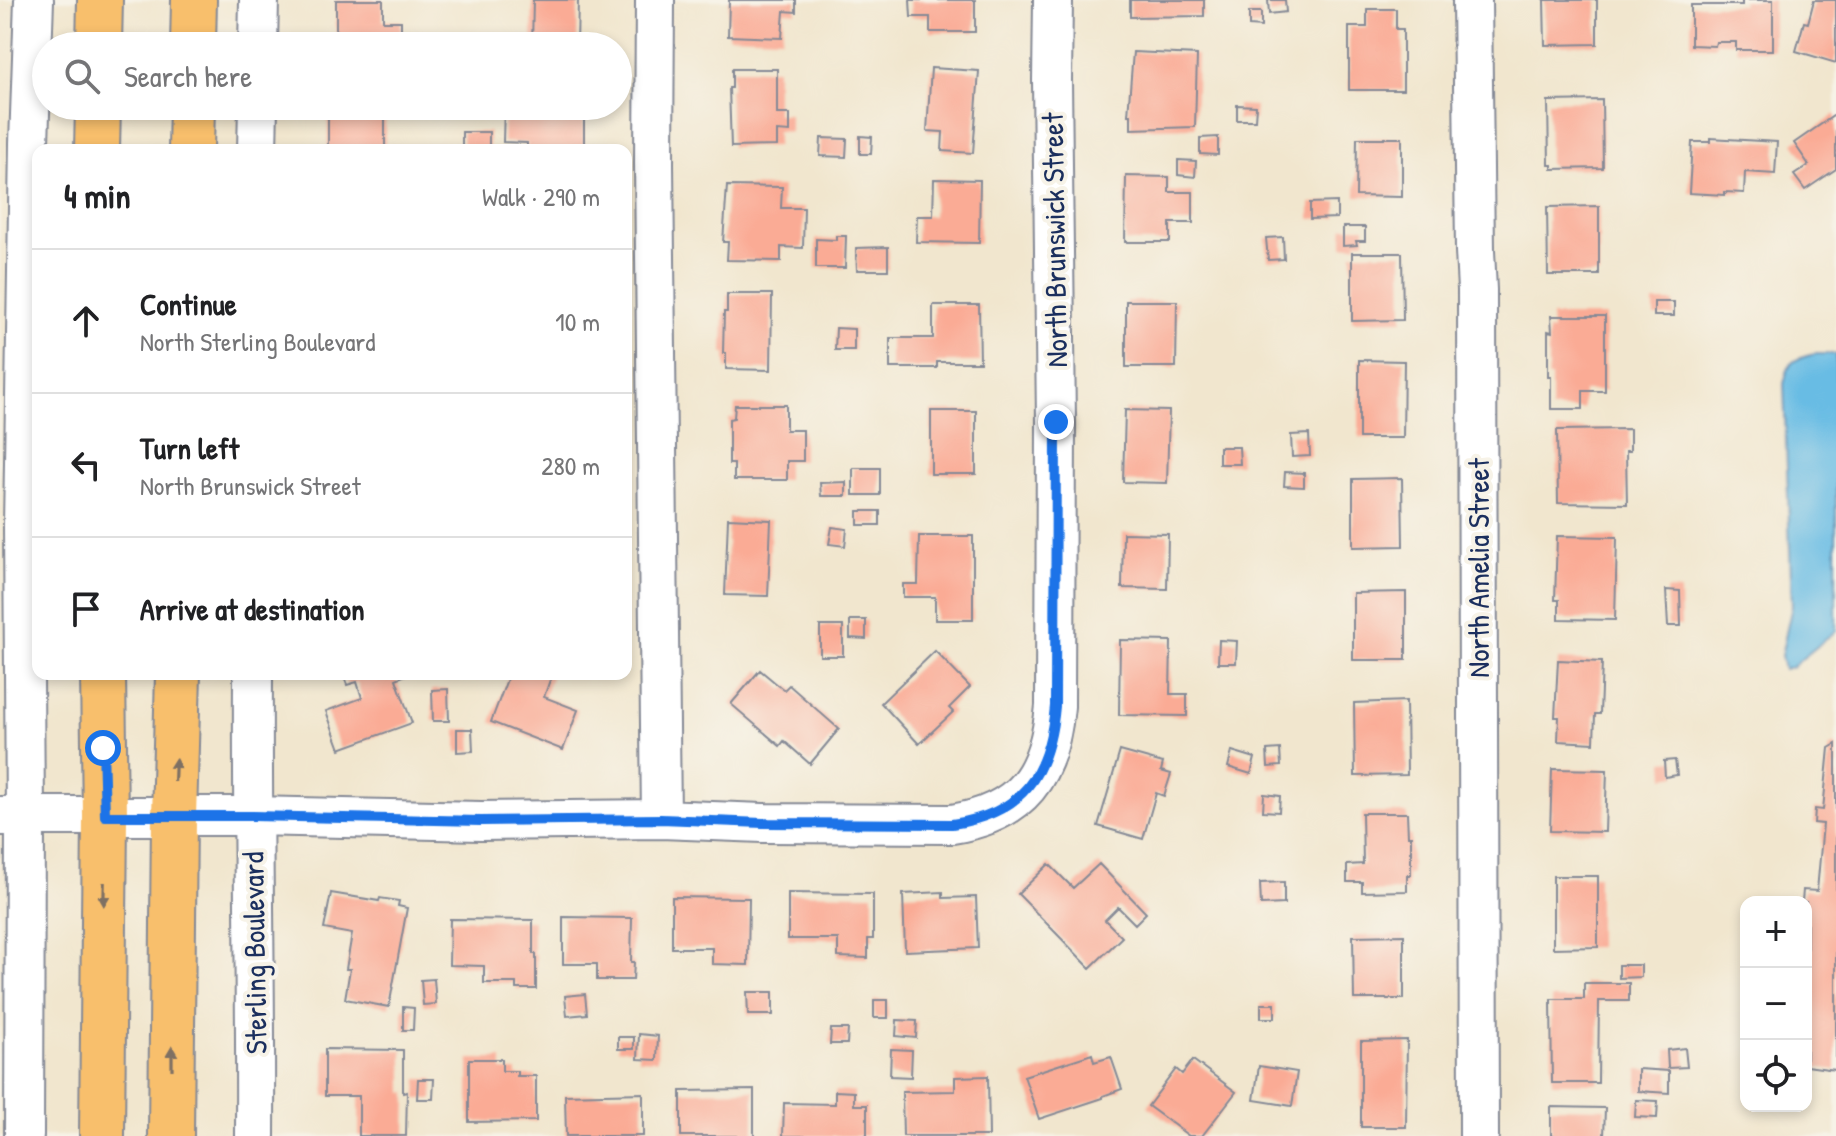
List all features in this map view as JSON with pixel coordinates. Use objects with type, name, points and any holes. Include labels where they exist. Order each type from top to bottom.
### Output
[{"type":"main road","points":[[99,32],[100,0]]},
{"type":"main road","points":[[193,32],[194,0]]},
{"type":"main road","points":[[97,144],[98,120]]},
{"type":"main road","points":[[191,144],[192,120]]},
{"type":"main road","points":[[102,1136],[103,680]]},
{"type":"main road","points":[[171,1136],[178,680]]},
{"type":"street","points":[[33,32],[34,0]]},
{"type":"street","points":[[258,32],[259,0]]},
{"type":"street","points":[[655,0],[661,819]]},
{"type":"street","name":"North Brunswick Street","points":[[13,817],[252,816],[481,821],[661,819],[952,824],[976,821],[1017,799],[1042,765],[1053,730],[1055,706],[1053,0]]},
{"type":"street","name":"North Amelia Street","points":[[1472,0],[1477,290],[1479,1136]]},
{"type":"street","points":[[24,1136],[13,817],[23,526],[32,57]]},
{"type":"street","points":[[257,144],[258,120]]},
{"type":"street","name":"Sterling Boulevard","points":[[253,680],[255,1136]]},
{"type":"water","points":[[1815,354],[1836,354],[1836,631],[1793,666],[1784,669],[1781,656],[1792,606],[1784,384],[1793,362]]},
{"type":"building","points":[[336,0],[383,0],[383,21],[401,21],[401,32],[336,32]]},
{"type":"building","points":[[533,0],[578,0],[577,32],[532,32]]},
{"type":"building","points":[[729,0],[796,0],[796,12],[784,11],[782,38],[728,36]]},
{"type":"building","points":[[910,0],[975,0],[975,32],[930,32],[930,17],[911,17]]},
{"type":"building","points":[[1130,0],[1204,0],[1204,16],[1130,17]]},
{"type":"building","points":[[1268,0],[1285,0],[1286,12],[1269,14]]},
{"type":"building","points":[[1544,0],[1597,0],[1597,44],[1545,45]]},
{"type":"building","points":[[1742,0],[1773,0],[1773,50],[1736,50],[1736,42],[1716,42],[1715,46],[1691,45],[1691,5],[1742,5]]},
{"type":"building","points":[[1814,0],[1836,0],[1836,63],[1796,51]]},
{"type":"building","points":[[1367,9],[1396,9],[1396,29],[1403,29],[1403,90],[1349,90],[1349,27],[1367,27]]},
{"type":"building","points":[[1249,12],[1261,12],[1261,27],[1249,26]]},
{"type":"building","points":[[1133,52],[1197,55],[1195,127],[1131,129],[1131,115],[1128,115]]},
{"type":"building","points":[[931,68],[979,71],[973,153],[942,151],[943,132],[927,131]]},
{"type":"building","points":[[732,69],[777,69],[777,114],[790,114],[790,132],[777,131],[777,146],[731,147],[729,88],[732,88]]},
{"type":"building","points":[[1602,100],[1603,168],[1552,169],[1549,165],[1548,101]]},
{"type":"building","points":[[1237,105],[1256,106],[1255,120],[1237,120]]},
{"type":"building","points":[[1836,114],[1836,169],[1805,190],[1794,175],[1809,165],[1794,143]]},
{"type":"building","points":[[328,120],[385,120],[385,144],[328,144]]},
{"type":"building","points":[[504,120],[584,120],[584,144],[503,142]]},
{"type":"building","points":[[462,132],[489,132],[489,144],[462,144]]},
{"type":"building","points":[[860,136],[872,137],[871,154],[860,154]]},
{"type":"building","points":[[1218,137],[1218,155],[1200,154],[1200,138]]},
{"type":"building","points":[[821,138],[847,139],[846,157],[820,156]]},
{"type":"building","points":[[1357,138],[1402,138],[1402,197],[1356,196]]},
{"type":"building","points":[[1710,138],[1777,142],[1775,174],[1745,172],[1744,193],[1689,193],[1692,142],[1710,142]]},
{"type":"building","points":[[1178,160],[1196,161],[1195,177],[1178,175]]},
{"type":"building","points":[[1126,176],[1169,177],[1169,192],[1193,192],[1193,223],[1170,223],[1170,242],[1125,242]]},
{"type":"building","points":[[934,179],[980,180],[979,243],[916,242],[917,216],[933,216]]},
{"type":"building","points":[[727,186],[782,187],[781,208],[804,208],[803,248],[781,247],[781,261],[727,260],[728,242],[723,242]]},
{"type":"building","points":[[1337,202],[1337,218],[1310,219],[1310,203]]},
{"type":"building","points":[[1599,206],[1599,275],[1548,275],[1547,207]]},
{"type":"building","points":[[1343,227],[1365,227],[1365,241],[1343,246]]},
{"type":"building","points":[[836,236],[846,236],[845,268],[816,268],[816,239],[836,240]]},
{"type":"building","points":[[1283,237],[1284,259],[1268,260],[1266,238]]},
{"type":"building","points":[[888,247],[888,270],[857,270],[856,248]]},
{"type":"building","points":[[1352,253],[1402,253],[1403,320],[1352,321]]},
{"type":"building","points":[[727,294],[772,294],[771,370],[726,369],[726,353],[723,353]]},
{"type":"building","points":[[1126,301],[1177,301],[1176,367],[1126,367]]},
{"type":"building","points":[[1654,302],[1674,302],[1674,316],[1654,316]]},
{"type":"building","points":[[933,305],[979,305],[980,362],[937,362],[937,368],[890,368],[890,338],[933,338]]},
{"type":"building","points":[[1551,316],[1605,316],[1605,391],[1583,391],[1583,409],[1551,409],[1548,331],[1552,332]]},
{"type":"building","points":[[836,328],[854,329],[854,350],[835,350]]},
{"type":"building","points":[[1359,360],[1404,361],[1403,438],[1359,438]]},
{"type":"building","points":[[735,405],[786,405],[786,430],[803,430],[803,461],[787,461],[787,480],[734,480],[734,464],[729,464],[729,419],[734,418]]},
{"type":"building","points":[[1125,410],[1169,411],[1167,483],[1123,482]]},
{"type":"building","points":[[931,411],[976,411],[976,474],[931,474]]},
{"type":"building","points":[[1630,429],[1630,451],[1626,451],[1627,504],[1558,503],[1557,430]]},
{"type":"building","points":[[1309,434],[1310,456],[1292,457],[1291,435]]},
{"type":"building","points":[[1219,447],[1239,447],[1240,464],[1219,464]]},
{"type":"building","points":[[853,468],[880,468],[880,495],[853,495]]},
{"type":"building","points":[[1285,472],[1304,473],[1304,487],[1284,486]]},
{"type":"building","points":[[1402,478],[1403,546],[1353,547],[1353,479]]},
{"type":"building","points":[[846,482],[846,496],[821,496],[820,483]]},
{"type":"building","points":[[858,511],[880,511],[880,525],[858,525]]},
{"type":"building","points":[[728,518],[771,520],[768,596],[725,595]]},
{"type":"building","points":[[832,527],[847,529],[845,546],[829,544]]},
{"type":"building","points":[[1123,533],[1168,534],[1167,589],[1122,588]]},
{"type":"building","points":[[919,536],[973,536],[973,620],[935,620],[935,597],[903,597],[903,584],[918,584]]},
{"type":"building","points":[[1557,536],[1617,537],[1615,620],[1559,619],[1559,600],[1555,600]]},
{"type":"building","points":[[1666,590],[1680,591],[1681,626],[1668,626]]},
{"type":"building","points":[[1406,592],[1406,660],[1353,660],[1353,593]]},
{"type":"building","points":[[850,620],[866,620],[866,639],[850,638]]},
{"type":"building","points":[[820,626],[843,626],[843,656],[820,656]]},
{"type":"building","points":[[1120,640],[1171,641],[1170,694],[1187,694],[1187,716],[1119,715]]},
{"type":"building","points":[[1219,640],[1237,641],[1236,663],[1218,663]]},
{"type":"building","points":[[935,651],[970,687],[949,708],[953,712],[919,744],[881,703]]},
{"type":"building","points":[[1558,660],[1602,662],[1600,714],[1595,714],[1594,743],[1558,741],[1559,717],[1555,717]]},
{"type":"building","points":[[760,670],[784,690],[789,685],[839,729],[810,764],[784,741],[780,746],[731,704]]},
{"type":"building","points":[[345,680],[396,680],[412,723],[340,749],[326,711],[362,698],[357,682],[347,685]]},
{"type":"building","points":[[507,680],[550,680],[544,697],[578,710],[563,750],[491,722]]},
{"type":"building","points":[[448,689],[449,721],[433,721],[432,690]]},
{"type":"building","points":[[1406,701],[1407,775],[1355,776],[1354,703]]},
{"type":"building","points":[[457,729],[472,729],[473,751],[457,752]]},
{"type":"building","points":[[1836,744],[1836,1070],[1812,1067],[1812,896],[1802,896],[1803,890],[1817,891],[1823,824],[1814,823],[1815,809],[1823,810],[1829,748]]},
{"type":"building","points":[[1280,749],[1281,766],[1268,767],[1267,750]]},
{"type":"building","points":[[1120,751],[1163,763],[1161,771],[1171,774],[1164,796],[1156,793],[1143,839],[1098,826]]},
{"type":"building","points":[[1232,751],[1255,758],[1251,774],[1228,767]]},
{"type":"building","points":[[1675,760],[1677,775],[1665,777],[1664,761]]},
{"type":"building","points":[[1552,769],[1607,770],[1605,832],[1550,831]]},
{"type":"building","points":[[1264,794],[1280,796],[1279,812],[1263,811]]},
{"type":"building","points":[[1362,813],[1407,813],[1408,836],[1411,836],[1411,875],[1407,875],[1407,891],[1362,892],[1362,882],[1347,882],[1347,865],[1363,864]]},
{"type":"building","points":[[1049,864],[1073,888],[1099,864],[1146,913],[1135,924],[1118,907],[1105,920],[1122,937],[1090,968],[1018,894]]},
{"type":"building","points":[[1553,876],[1598,876],[1598,947],[1553,948]]},
{"type":"building","points":[[1284,882],[1284,904],[1261,905],[1260,883]]},
{"type":"building","points":[[943,892],[943,898],[976,897],[978,948],[905,951],[903,894]]},
{"type":"building","points":[[331,893],[399,901],[398,906],[407,908],[389,1007],[345,999],[352,934],[324,929]]},
{"type":"building","points":[[788,893],[873,894],[873,939],[868,939],[868,958],[838,957],[838,939],[788,939]]},
{"type":"building","points":[[672,897],[749,898],[748,965],[712,964],[712,948],[672,948]]},
{"type":"building","points":[[563,917],[632,918],[633,980],[597,980],[597,964],[563,964]]},
{"type":"building","points":[[450,919],[533,920],[536,989],[516,989],[516,983],[484,983],[484,966],[449,965]]},
{"type":"building","points":[[1404,935],[1404,999],[1354,999],[1353,936]]},
{"type":"building","points":[[1619,965],[1641,965],[1641,977],[1619,978]]},
{"type":"building","points":[[434,979],[436,1004],[423,1005],[421,980]]},
{"type":"building","points":[[1584,983],[1629,983],[1629,1001],[1599,1001],[1598,1083],[1552,1083],[1551,999],[1584,999]]},
{"type":"building","points":[[747,992],[773,992],[773,1015],[748,1015]]},
{"type":"building","points":[[585,994],[587,1014],[567,1016],[565,996]]},
{"type":"building","points":[[874,1000],[888,1000],[888,1018],[874,1018]]},
{"type":"building","points":[[1261,1004],[1275,1004],[1275,1018],[1261,1018]]},
{"type":"building","points":[[403,1007],[414,1008],[413,1030],[403,1030]]},
{"type":"building","points":[[897,1020],[917,1021],[916,1038],[896,1036]]},
{"type":"building","points":[[831,1029],[848,1029],[847,1044],[830,1044]]},
{"type":"building","points":[[639,1034],[658,1036],[657,1060],[638,1059]]},
{"type":"building","points":[[618,1037],[634,1037],[634,1049],[618,1049]]},
{"type":"building","points":[[1407,1040],[1406,1127],[1361,1127],[1361,1041]]},
{"type":"building","points":[[1685,1048],[1687,1067],[1668,1068],[1667,1050]]},
{"type":"building","points":[[325,1049],[403,1050],[403,1093],[407,1092],[406,1136],[359,1136],[359,1096],[325,1096]]},
{"type":"building","points":[[891,1049],[912,1050],[911,1077],[890,1076]]},
{"type":"building","points":[[1092,1054],[1094,1062],[1111,1057],[1122,1089],[1039,1119],[1024,1076]]},
{"type":"building","points":[[469,1059],[502,1059],[502,1071],[517,1071],[517,1076],[536,1076],[536,1121],[469,1122]]},
{"type":"building","points":[[1193,1060],[1236,1092],[1202,1136],[1189,1136],[1148,1106],[1176,1069],[1182,1074]]},
{"type":"building","points":[[1259,1066],[1297,1072],[1292,1106],[1254,1100]]},
{"type":"building","points":[[1638,1069],[1669,1071],[1669,1093],[1638,1091]]},
{"type":"building","points":[[988,1076],[989,1136],[903,1136],[902,1092],[955,1091],[955,1077]]},
{"type":"building","points":[[418,1079],[434,1079],[433,1099],[417,1099]]},
{"type":"building","points":[[754,1090],[754,1136],[681,1136],[681,1091]]},
{"type":"building","points":[[835,1091],[854,1092],[854,1105],[867,1105],[867,1136],[783,1136],[784,1103],[835,1104]]},
{"type":"building","points":[[643,1093],[643,1136],[566,1136],[565,1095]]},
{"type":"building","points":[[1636,1100],[1658,1101],[1657,1118],[1635,1117]]},
{"type":"building","points":[[1551,1107],[1605,1108],[1604,1136],[1551,1136]]},
{"type":"route","points":[[103,748],[105,816],[481,821],[661,819],[763,823],[952,824],[976,821],[1017,799],[1033,781],[1042,765],[1053,730],[1056,422]]}]
